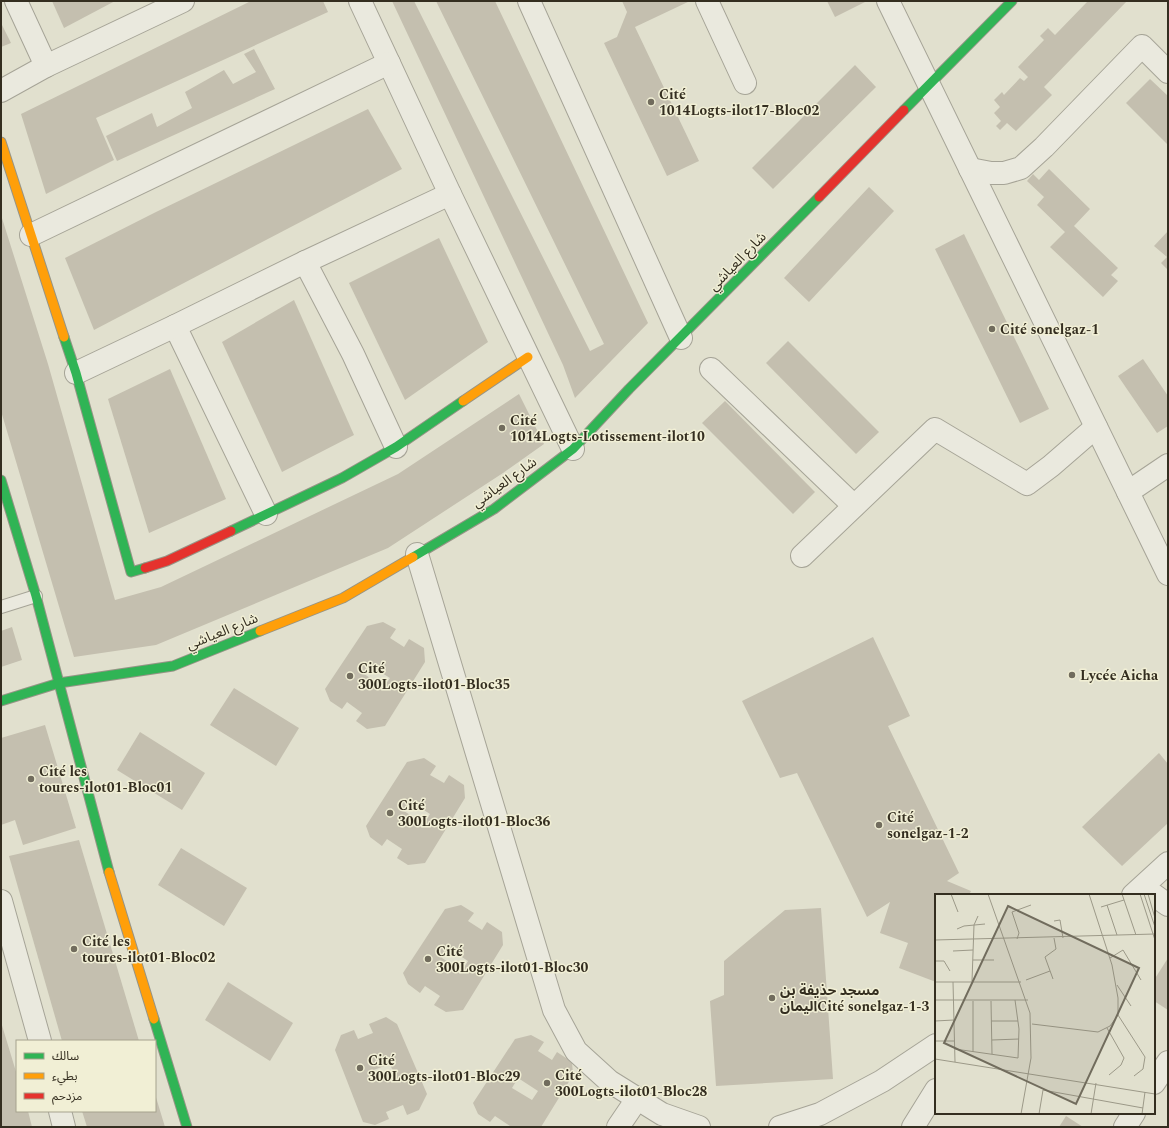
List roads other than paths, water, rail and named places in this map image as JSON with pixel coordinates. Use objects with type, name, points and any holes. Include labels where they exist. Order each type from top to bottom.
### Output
[{"type":"street","points":[[16,1],[46,66]]},
{"type":"street","points":[[1,91],[46,66],[183,1]]},
{"type":"street","points":[[360,1],[450,194],[573,449]]},
{"type":"street","points":[[529,1],[681,338]]},
{"type":"street","points":[[707,1],[745,83]]},
{"type":"street","points":[[888,1],[1168,574]]},
{"type":"street","name":"شارع العياشي","points":[[1,701],[59,684],[173,666],[343,598],[494,509],[573,449],[629,389],[1012,1]]},
{"type":"street","points":[[970,169],[991,173],[1004,173],[1022,168],[1142,46],[1168,72]]},
{"type":"street","points":[[32,235],[389,63]]},
{"type":"street","points":[[1,142],[76,372],[131,572],[167,561],[342,478],[396,447],[528,357]]},
{"type":"street","points":[[76,372],[450,194]]},
{"type":"street","points":[[305,262],[353,354],[396,447]]},
{"type":"street","points":[[175,326],[266,514]]},
{"type":"street","points":[[711,369],[854,506]]},
{"type":"street","points":[[802,556],[935,429],[1027,484],[1051,466],[1096,427]]},
{"type":"street","points":[[1128,492],[1168,465]]},
{"type":"street","points":[[1,480],[36,596],[111,879],[187,1127]]},
{"type":"street","points":[[418,554],[554,1010],[576,1051],[609,1081],[662,1114],[699,1127]]},
{"type":"street","points":[[1146,893],[1168,863]]},
{"type":"street","points":[[1155,898],[1168,905]]},
{"type":"street","points":[[1,901],[40,1040]]},
{"type":"street","points":[[780,1127],[820,1114],[841,1103],[882,1081],[935,1046]]},
{"type":"street","points":[[1155,1082],[1168,1062]]},
{"type":"street","points":[[913,1127],[935,1092]]},
{"type":"street","points":[[618,1127],[637,1099]]},
{"type":"street","points":[[60,1112],[64,1127]]},
{"type":"street","points":[[1125,1127],[1133,1114]]},
{"type":"lane","points":[[1,607],[36,596]]},
{"type":"place","name":"Cité 1014Logts-ilot17-Bloc02","points":[[651,102]]},
{"type":"place","name":"Cité sonelgaz-1","points":[[992,329]]},
{"type":"place","name":"Cité 1014Logts-Lotissement-ilot10","points":[[502,428]]},
{"type":"place","name":"Lycée Aicha","points":[[1072,675]]},
{"type":"place","name":"Cité 300Logts-ilot01-Bloc35","points":[[350,676]]},
{"type":"place","name":"Cité les toures-ilot01-Bloc01","points":[[31,779]]},
{"type":"place","name":"Cité 300Logts-ilot01-Bloc36","points":[[390,813]]},
{"type":"place","name":"Cité sonelgaz-1-2","points":[[879,825]]},
{"type":"place","name":"Cité les toures-ilot01-Bloc02","points":[[74,949]]},
{"type":"place","name":"Cité 300Logts-ilot01-Bloc30","points":[[428,959]]},
{"type":"place","name":"مسجد حذيفة بن اليمانCité sonelgaz-1-3","points":[[772,998]]},
{"type":"place","name":"Cité 300Logts-ilot01-Bloc29","points":[[360,1068]]},
{"type":"place","name":"Cité 300Logts-ilot01-Bloc28","points":[[547,1083]]}]
